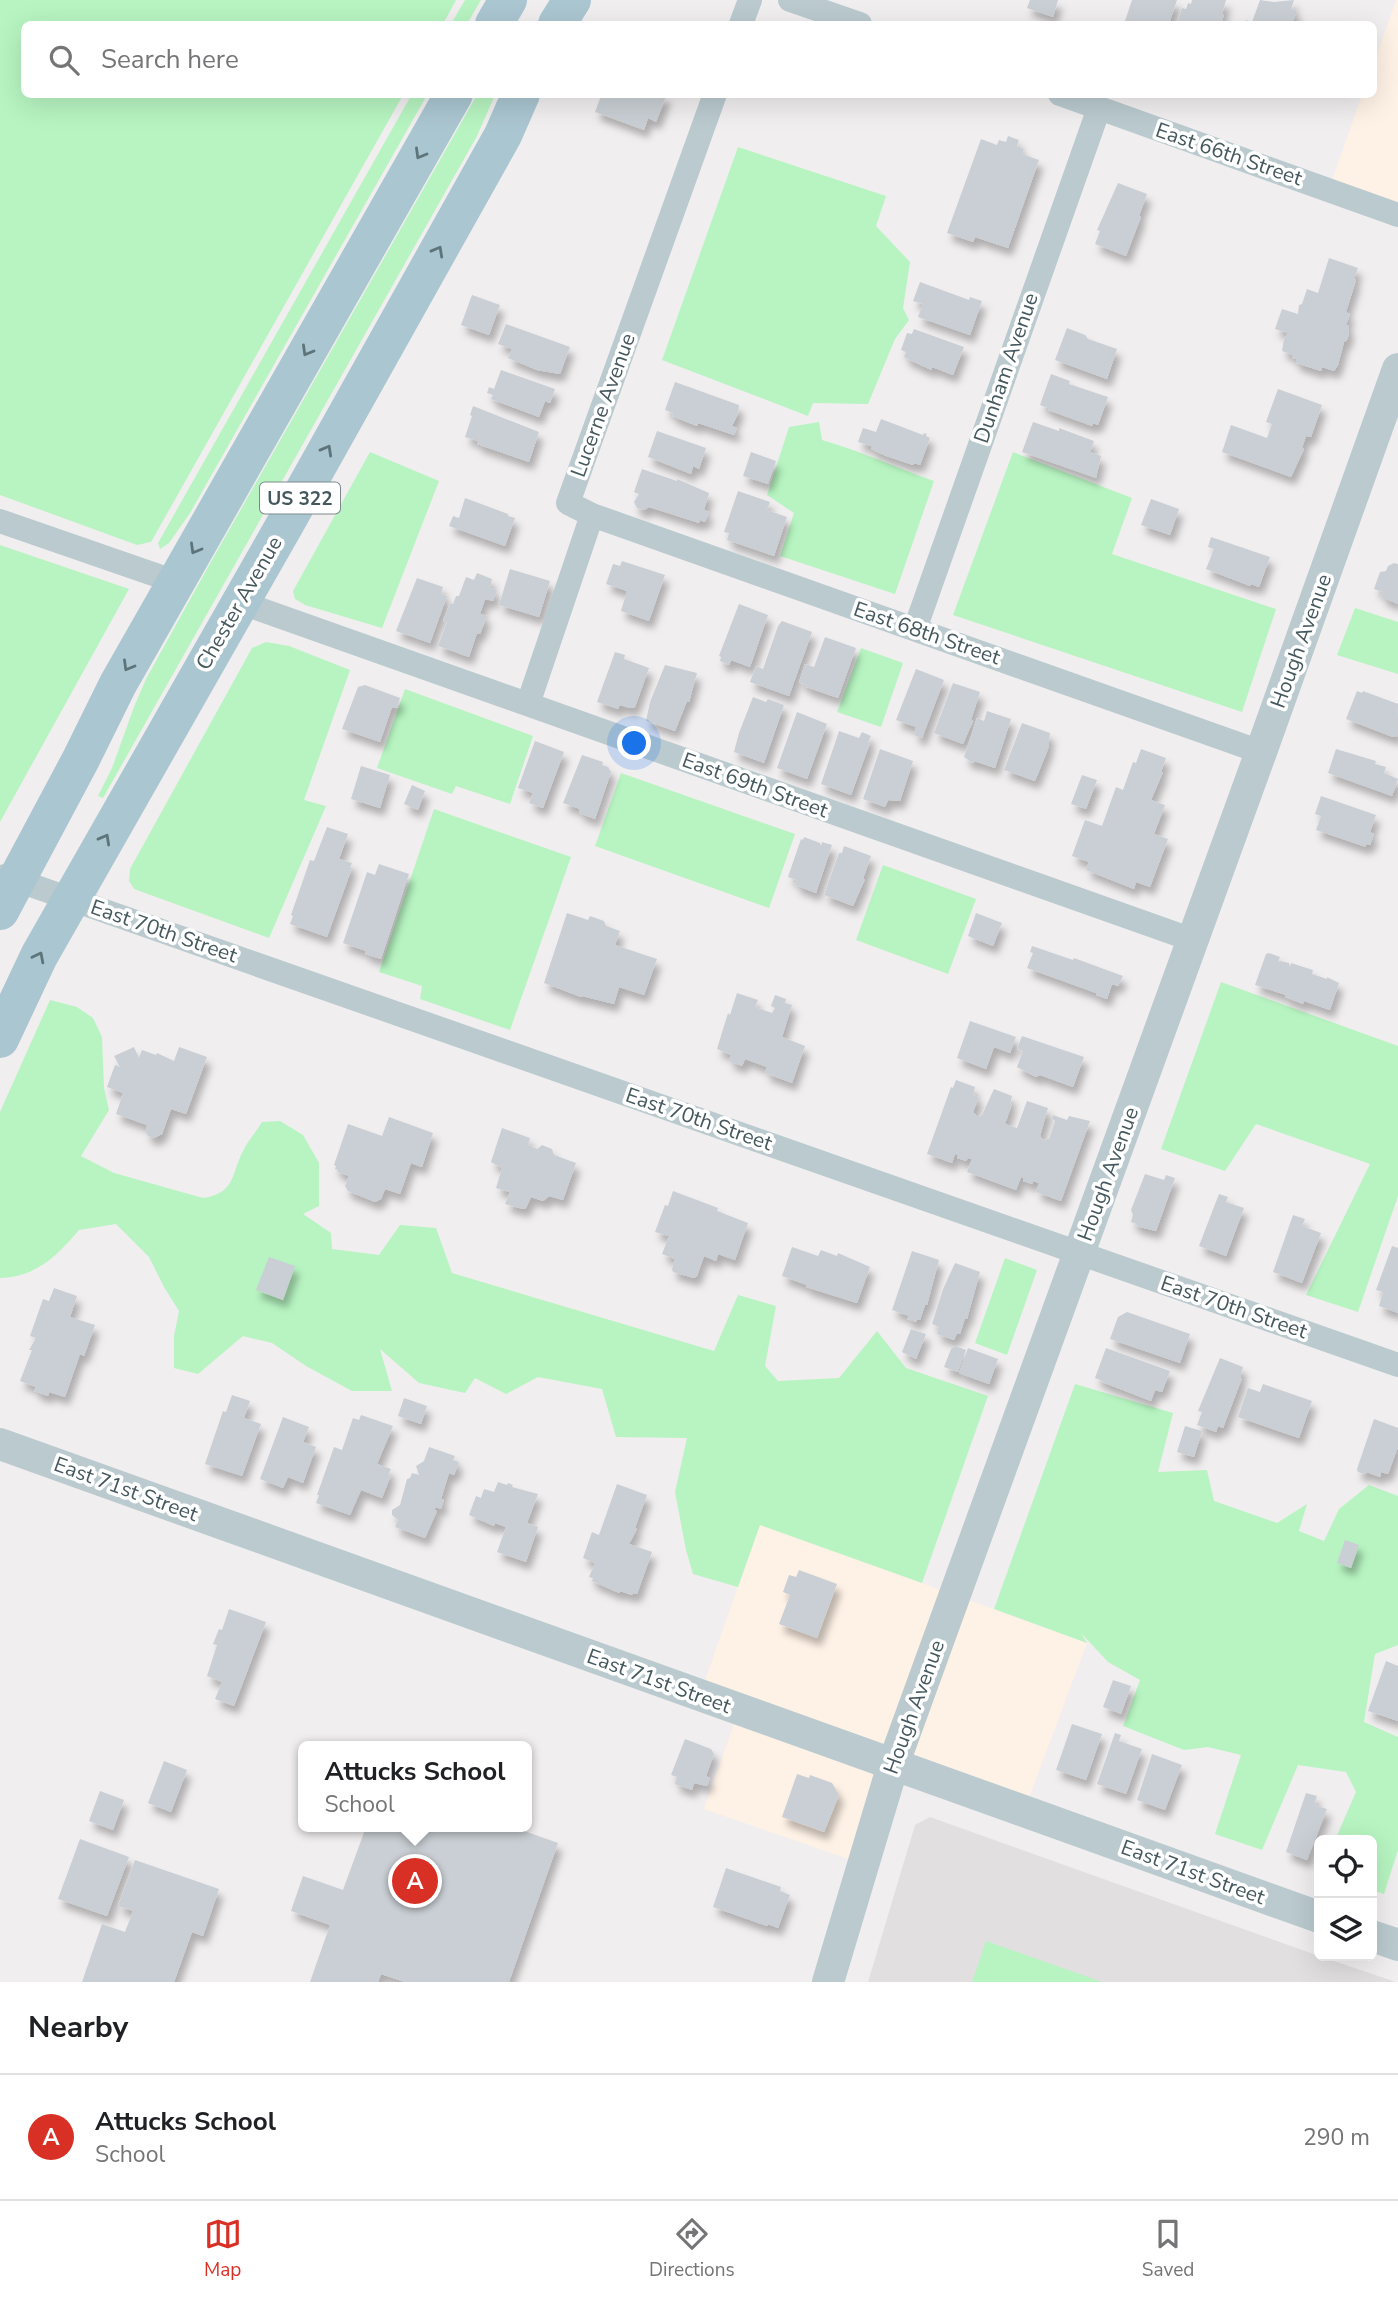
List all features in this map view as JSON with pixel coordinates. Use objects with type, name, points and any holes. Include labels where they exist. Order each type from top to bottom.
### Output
[{"type":"main road","points":[[496,21],[508,0]]},
{"type":"main road","points":[[559,21],[572,0]]},
{"type":"main road","name":"US 322","points":[[5,888],[81,759],[118,684],[452,98]]},
{"type":"main road","name":"Chester Avenue","points":[[0,1039],[39,956],[503,135],[519,98]]},
{"type":"street","points":[[742,21],[750,0]]},
{"type":"street","points":[[790,0],[851,21]]},
{"type":"street","name":"Lucerne Avenue","points":[[592,516],[568,503],[714,98]]},
{"type":"street","name":"East 66th Street","points":[[1071,98],[1398,215]]},
{"type":"street","name":"Dunham Avenue","points":[[915,629],[1099,108]]},
{"type":"street","name":"Hough Avenue","points":[[828,1982],[893,1765],[1398,369]]},
{"type":"street","points":[[528,704],[592,516]]},
{"type":"street","name":"East 68th Street","points":[[592,516],[1261,752]]},
{"type":"street","points":[[0,521],[176,582]]},
{"type":"street","name":"East 69th Street","points":[[239,603],[1193,940]]},
{"type":"street","name":"East 70th Street","points":[[5,888],[72,898],[1398,1365]]},
{"type":"street","name":"East 71st Street","points":[[0,1444],[1314,1915]]},
{"type":"street","points":[[1377,1938],[1398,1945]]},
{"type":"shaded area","points":[[1398,0],[1398,215],[1329,189],[1361,98],[1377,98],[1377,54]]},
{"type":"shaded area","points":[[760,1524],[1087,1643],[1024,1811],[893,1765],[863,1864],[704,1809],[739,1710],[700,1695]]},
{"type":"shaded area","points":[[930,1817],[1314,1954],[1314,1961],[1334,1961],[1396,1982],[868,1982],[915,1825]]},
{"type":"green space","points":[[0,0],[456,0],[445,21],[21,21],[21,98],[401,98],[151,542],[137,545],[0,495]]},
{"type":"green space","points":[[465,0],[481,0],[469,21],[453,21]]},
{"type":"green space","points":[[410,98],[425,98],[190,513],[169,543],[160,549],[158,543]]},
{"type":"green space","points":[[475,98],[494,98],[477,136],[103,798],[98,796],[112,768],[146,679]]},
{"type":"green space","points":[[738,147],[886,196],[876,226],[910,262],[903,308],[909,320],[895,339],[868,404],[813,403],[808,416],[662,360]]},
{"type":"green space","points":[[819,422],[822,440],[934,481],[895,594],[780,556],[794,513],[767,495],[789,427]]},
{"type":"green space","points":[[370,452],[439,481],[382,628],[305,605],[295,599],[293,591]]},
{"type":"green space","points":[[1013,452],[1132,498],[1112,554],[1276,609],[1242,712],[953,615]]},
{"type":"green space","points":[[0,545],[129,589],[0,822]]},
{"type":"green space","points":[[1355,608],[1398,622],[1398,674],[1337,655]]},
{"type":"green space","points":[[266,642],[289,646],[350,670],[304,800],[326,806],[269,938],[134,889],[129,881],[130,869],[252,648]]},
{"type":"green space","points":[[861,648],[903,663],[881,727],[837,712]]},
{"type":"green space","points":[[405,689],[533,736],[510,804],[456,786],[452,794],[377,768]]},
{"type":"green space","points":[[621,773],[795,834],[769,908],[595,846]]},
{"type":"green space","points":[[434,809],[571,857],[510,1030],[420,999],[422,986],[379,972]]},
{"type":"green space","points":[[883,865],[976,899],[948,974],[856,940]]},
{"type":"green space","points":[[1221,982],[1398,1046],[1398,1196],[1358,1312],[1306,1295],[1370,1164],[1256,1124],[1225,1171],[1161,1149]]},
{"type":"green space","points":[[50,1000],[77,1007],[93,1018],[102,1037],[104,1088],[109,1110],[81,1156],[114,1173],[203,1198],[214,1195],[221,1192],[231,1181],[243,1151],[262,1122],[280,1121],[303,1135],[319,1163],[319,1206],[303,1214],[331,1233],[332,1249],[379,1255],[400,1225],[436,1228],[452,1273],[714,1351],[738,1295],[776,1306],[765,1366],[778,1381],[839,1378],[877,1331],[906,1368],[988,1396],[922,1583],[760,1525],[738,1587],[693,1574],[675,1492],[687,1438],[616,1437],[602,1389],[538,1377],[506,1394],[475,1378],[465,1393],[419,1383],[380,1349],[392,1391],[352,1391],[306,1366],[272,1343],[243,1336],[198,1374],[174,1368],[174,1336],[179,1311],[149,1257],[116,1224],[79,1230],[45,1263],[24,1274],[0,1278],[0,1112]]},
{"type":"green space","points":[[1005,1258],[1037,1270],[1007,1355],[975,1343]]},
{"type":"green space","points":[[1075,1384],[1173,1413],[1158,1472],[1207,1470],[1214,1501],[1277,1523],[1307,1504],[1299,1531],[1324,1541],[1339,1509],[1369,1485],[1398,1496],[1398,1645],[1375,1654],[1364,1722],[1398,1737],[1398,1850],[1384,1894],[1377,1892],[1377,1835],[1337,1835],[1356,1792],[1346,1772],[1298,1765],[1262,1850],[1215,1834],[1241,1755],[1208,1747],[1184,1750],[1123,1726],[1140,1680],[1108,1662],[1081,1633],[1087,1643],[994,1609]]},
{"type":"green space","points":[[986,1941],[1102,1982],[972,1982]]},
{"type":"building","points":[[1030,0],[1058,0],[1053,17],[1027,8]]},
{"type":"building","points":[[1132,0],[1177,0],[1170,21],[1125,21]]},
{"type":"building","points":[[1192,0],[1226,0],[1222,21],[1178,21],[1182,8],[1186,9],[1188,3],[1191,4]]},
{"type":"building","points":[[1260,0],[1294,0],[1291,9],[1297,11],[1293,21],[1252,21]]},
{"type":"building","points":[[600,98],[665,98],[656,122],[648,118],[644,130],[595,112]]},
{"type":"building","points":[[1008,136],[1019,140],[1017,146],[1024,149],[1022,154],[1039,160],[1008,248],[975,237],[973,242],[947,233],[981,139],[997,145],[999,140],[1006,142]]},
{"type":"building","points":[[1118,183],[1147,194],[1126,256],[1095,244],[1100,231],[1097,230]]},
{"type":"building","points":[[1329,258],[1358,268],[1346,312],[1350,314],[1346,325],[1349,326],[1347,340],[1334,371],[1322,367],[1321,371],[1296,363],[1293,355],[1282,351],[1288,333],[1275,329],[1282,309],[1298,314],[1299,305],[1302,304],[1307,289],[1318,293]]},
{"type":"building","points":[[920,282],[969,300],[970,297],[982,301],[970,335],[918,317],[923,304],[913,301]]},
{"type":"building","points":[[472,295],[500,305],[489,335],[461,325]]},
{"type":"building","points":[[506,324],[570,347],[560,374],[537,370],[508,358],[512,349],[498,344]]},
{"type":"building","points":[[1067,328],[1117,349],[1107,379],[1055,360]]},
{"type":"building","points":[[914,329],[964,347],[953,375],[932,367],[931,370],[904,357],[906,352],[901,350],[907,333],[912,334]]},
{"type":"building","points":[[501,370],[555,389],[550,403],[545,401],[539,417],[491,399],[493,395],[487,393],[489,387],[494,389]]},
{"type":"building","points":[[1051,374],[1070,381],[1069,384],[1108,397],[1098,425],[1093,423],[1092,426],[1040,405]]},
{"type":"building","points":[[675,382],[739,405],[732,426],[737,428],[734,435],[698,423],[697,426],[672,416],[673,413],[665,410]]},
{"type":"building","points":[[1278,389],[1322,405],[1311,437],[1306,436],[1302,448],[1304,449],[1291,477],[1222,452],[1231,425],[1267,438],[1272,424],[1266,422]]},
{"type":"building","points":[[473,406],[539,432],[529,462],[477,444],[478,441],[465,437]]},
{"type":"building","points":[[881,419],[923,435],[927,434],[930,438],[920,465],[886,456],[871,449],[871,446],[858,442],[863,428],[876,432]]},
{"type":"building","points":[[1033,422],[1094,441],[1090,452],[1101,456],[1096,478],[1022,452]]},
{"type":"building","points":[[657,431],[706,448],[699,469],[693,466],[691,474],[648,457]]},
{"type":"building","points":[[751,452],[776,461],[768,484],[743,476]]},
{"type":"building","points":[[642,469],[677,479],[709,493],[704,510],[709,512],[705,522],[700,520],[699,523],[649,507],[644,510],[637,508],[634,502],[639,494],[634,492]]},
{"type":"building","points":[[738,491],[770,502],[767,510],[787,517],[774,556],[727,540],[729,533],[724,532]]},
{"type":"building","points":[[465,498],[515,518],[505,546],[449,526],[453,516],[459,518]]},
{"type":"building","points":[[1151,499],[1179,509],[1170,535],[1141,525]]},
{"type":"building","points":[[1211,537],[1270,557],[1259,587],[1206,569],[1214,549],[1208,547]]},
{"type":"building","points":[[622,561],[665,575],[649,621],[621,611],[627,591],[606,584],[613,564],[620,566]]},
{"type":"building","points":[[1398,564],[1398,604],[1381,597],[1383,592],[1374,589],[1380,572],[1386,571],[1388,566]]},
{"type":"building","points":[[510,569],[550,581],[539,617],[499,605]]},
{"type":"building","points":[[477,573],[492,579],[490,588],[497,590],[493,601],[485,599],[480,614],[487,616],[480,634],[477,633],[469,657],[438,646],[447,622],[443,621],[450,603],[453,604],[456,596],[459,596],[466,577],[474,580]]},
{"type":"building","points":[[417,578],[443,587],[441,594],[447,596],[430,643],[396,631]]},
{"type":"building","points":[[739,604],[768,615],[750,667],[731,660],[729,665],[720,661],[719,656]]},
{"type":"building","points":[[782,621],[812,632],[789,696],[750,682],[756,666],[763,669]]},
{"type":"building","points":[[825,637],[856,648],[838,698],[799,682],[805,664],[814,667]]},
{"type":"building","points":[[615,652],[625,655],[624,659],[649,668],[635,707],[620,705],[618,709],[597,702]]},
{"type":"building","points":[[665,665],[697,673],[689,702],[687,701],[675,731],[646,721],[650,702]]},
{"type":"building","points":[[916,669],[944,680],[922,738],[914,735],[916,727],[896,720]]},
{"type":"building","points":[[953,683],[980,692],[971,720],[973,721],[963,744],[934,733]]},
{"type":"building","points":[[365,685],[400,698],[397,708],[392,707],[380,742],[342,729],[358,687]]},
{"type":"building","points":[[1357,691],[1398,704],[1397,737],[1346,719]]},
{"type":"building","points":[[753,697],[784,705],[764,763],[734,752]]},
{"type":"building","points":[[987,711],[1011,719],[995,768],[974,761],[973,763],[964,757],[977,718],[984,721]]},
{"type":"building","points":[[797,712],[827,724],[807,779],[777,768]]},
{"type":"building","points":[[1022,723],[1050,733],[1048,749],[1035,781],[1004,770]]},
{"type":"building","points":[[839,731],[859,738],[862,732],[871,736],[851,795],[821,784]]},
{"type":"building","points":[[535,741],[564,752],[543,808],[529,803],[533,793],[518,788]]},
{"type":"building","points":[[880,749],[913,761],[900,801],[888,800],[885,807],[863,799]]},
{"type":"building","points":[[1141,749],[1166,758],[1151,800],[1165,805],[1154,834],[1168,839],[1150,887],[1136,882],[1134,889],[1086,870],[1089,862],[1072,856],[1085,820],[1102,826],[1116,787],[1123,790]]},
{"type":"building","points":[[1336,749],[1376,761],[1375,764],[1386,767],[1384,773],[1398,779],[1392,796],[1328,773]]},
{"type":"building","points":[[582,755],[603,762],[602,765],[608,767],[611,772],[595,819],[579,813],[580,809],[563,803]]},
{"type":"building","points":[[361,766],[390,775],[380,808],[351,799]]},
{"type":"building","points":[[1082,775],[1097,780],[1086,809],[1071,804]]},
{"type":"building","points":[[412,785],[425,791],[418,810],[404,804]]},
{"type":"building","points":[[1321,796],[1376,815],[1370,832],[1374,834],[1370,845],[1366,844],[1366,847],[1316,830],[1321,816],[1315,814]]},
{"type":"building","points":[[327,827],[348,834],[339,859],[352,863],[352,868],[327,937],[290,924],[310,860],[314,861]]},
{"type":"building","points":[[804,837],[820,843],[821,846],[822,842],[832,845],[816,893],[795,885],[797,880],[788,877]]},
{"type":"building","points":[[844,846],[871,856],[865,879],[853,906],[824,895]]},
{"type":"building","points":[[379,864],[409,874],[381,959],[343,943],[367,872],[375,875]]},
{"type":"building","points":[[567,913],[588,920],[590,916],[604,921],[606,926],[620,931],[615,945],[657,959],[644,995],[619,987],[614,1004],[581,997],[544,983]]},
{"type":"building","points":[[976,913],[1002,923],[993,946],[968,936]]},
{"type":"building","points":[[1032,946],[1123,976],[1118,986],[1112,984],[1107,999],[1027,968],[1033,953],[1030,952]]},
{"type":"building","points":[[1266,954],[1280,957],[1278,962],[1289,963],[1290,967],[1291,963],[1313,970],[1312,974],[1339,983],[1330,1010],[1304,1001],[1303,1004],[1285,997],[1286,995],[1255,985]]},
{"type":"building","points":[[737,993],[758,1000],[755,1007],[772,1013],[775,1008],[771,1006],[775,995],[786,999],[785,1003],[792,1005],[782,1037],[805,1046],[792,1083],[765,1073],[767,1067],[745,1059],[742,1066],[729,1061],[731,1055],[717,1049]]},
{"type":"building","points":[[970,1021],[1016,1037],[1010,1053],[994,1047],[986,1069],[957,1058]]},
{"type":"building","points":[[1022,1036],[1084,1057],[1073,1087],[1040,1075],[1036,1077],[1017,1067],[1023,1051],[1017,1049]]},
{"type":"building","points":[[134,1047],[139,1058],[142,1050],[174,1061],[179,1047],[207,1057],[186,1114],[171,1109],[162,1134],[154,1138],[148,1136],[147,1125],[116,1114],[123,1093],[107,1087],[115,1065],[120,1067],[114,1056]]},
{"type":"building","points":[[956,1080],[975,1087],[973,1095],[979,1097],[973,1112],[977,1117],[982,1115],[994,1089],[1012,1096],[1005,1124],[1017,1128],[1027,1101],[1048,1108],[1040,1136],[1043,1140],[1049,1139],[1055,1121],[1052,1119],[1053,1115],[1067,1120],[1069,1116],[1090,1121],[1061,1201],[1036,1192],[1039,1183],[1023,1181],[1024,1178],[1021,1177],[1016,1190],[967,1172],[972,1159],[968,1158],[966,1161],[957,1158],[958,1155],[955,1154],[952,1163],[927,1154],[951,1087],[953,1088]]},
{"type":"building","points":[[389,1117],[433,1133],[422,1167],[411,1163],[400,1194],[385,1189],[381,1199],[375,1202],[348,1191],[345,1186],[349,1176],[338,1172],[334,1165],[348,1124],[382,1136]]},
{"type":"building","points":[[502,1128],[530,1138],[528,1145],[537,1149],[542,1145],[552,1149],[554,1155],[576,1163],[563,1200],[549,1196],[543,1201],[531,1197],[523,1209],[505,1204],[510,1192],[496,1188],[502,1168],[491,1162]]},
{"type":"building","points":[[1145,1174],[1164,1180],[1166,1175],[1175,1178],[1156,1231],[1131,1222],[1131,1210]]},
{"type":"building","points":[[673,1191],[748,1223],[735,1260],[718,1254],[716,1261],[704,1256],[694,1278],[673,1272],[675,1259],[662,1254],[669,1236],[655,1232]]},
{"type":"building","points":[[1219,1194],[1228,1197],[1226,1202],[1244,1208],[1226,1256],[1199,1246]]},
{"type":"building","points":[[1293,1215],[1305,1219],[1302,1226],[1321,1233],[1302,1283],[1273,1272]]},
{"type":"building","points":[[1392,1246],[1398,1248],[1398,1313],[1379,1306],[1383,1292],[1376,1290]]},
{"type":"building","points":[[792,1247],[818,1256],[821,1250],[837,1256],[838,1253],[870,1267],[857,1303],[806,1287],[807,1285],[782,1276]]},
{"type":"building","points":[[912,1251],[939,1260],[927,1305],[920,1320],[917,1319],[916,1322],[907,1319],[909,1316],[892,1310]]},
{"type":"building","points":[[269,1257],[295,1266],[283,1300],[256,1290]]},
{"type":"building","points":[[955,1263],[980,1272],[967,1319],[965,1318],[960,1334],[957,1333],[954,1340],[937,1334],[939,1327],[932,1324]]},
{"type":"building","points":[[54,1288],[77,1296],[70,1317],[95,1325],[84,1356],[80,1354],[65,1397],[49,1392],[48,1396],[34,1391],[36,1387],[20,1381],[32,1350],[29,1350],[36,1338],[30,1336],[43,1299],[49,1301]]},
{"type":"building","points":[[1127,1312],[1190,1334],[1180,1363],[1110,1339],[1118,1317]]},
{"type":"building","points":[[911,1329],[926,1334],[916,1359],[902,1352]]},
{"type":"building","points":[[955,1346],[966,1350],[958,1372],[944,1367],[951,1349]]},
{"type":"building","points":[[968,1348],[998,1359],[989,1384],[959,1373]]},
{"type":"building","points":[[1106,1348],[1170,1371],[1162,1392],[1155,1390],[1151,1401],[1095,1378]]},
{"type":"building","points":[[1220,1358],[1243,1367],[1242,1378],[1223,1428],[1218,1426],[1216,1432],[1197,1425],[1202,1412],[1198,1411]]},
{"type":"building","points":[[1263,1384],[1312,1401],[1299,1438],[1238,1417],[1248,1388],[1260,1392]]},
{"type":"building","points":[[232,1395],[250,1401],[244,1418],[261,1424],[242,1476],[205,1464],[223,1411],[226,1412]]},
{"type":"building","points":[[404,1398],[427,1406],[421,1424],[398,1416]]},
{"type":"building","points":[[361,1415],[393,1426],[377,1464],[391,1469],[388,1475],[391,1475],[382,1498],[361,1490],[350,1515],[316,1503],[334,1447],[342,1450],[353,1418],[359,1420]]},
{"type":"building","points":[[283,1417],[309,1427],[303,1442],[316,1447],[303,1483],[288,1477],[283,1488],[260,1479]]},
{"type":"building","points":[[1374,1419],[1398,1428],[1398,1447],[1388,1474],[1381,1472],[1380,1477],[1358,1472],[1357,1469]]},
{"type":"building","points":[[1185,1426],[1202,1431],[1194,1457],[1177,1452]]},
{"type":"building","points":[[429,1447],[455,1456],[453,1460],[459,1462],[454,1475],[449,1473],[441,1499],[444,1500],[441,1509],[436,1507],[434,1510],[437,1511],[425,1538],[395,1527],[398,1520],[392,1515],[392,1510],[400,1505],[407,1479],[412,1473],[419,1475],[416,1466],[424,1461]]},
{"type":"building","points":[[498,1482],[538,1494],[527,1523],[538,1527],[526,1562],[497,1552],[506,1527],[495,1523],[494,1526],[469,1515],[476,1496],[481,1498],[484,1489],[494,1492]]},
{"type":"building","points":[[617,1484],[647,1495],[635,1528],[637,1529],[629,1544],[652,1552],[637,1594],[632,1595],[620,1591],[619,1593],[592,1581],[593,1578],[589,1577],[595,1563],[583,1558],[592,1532],[599,1535]]},
{"type":"building","points":[[1345,1540],[1359,1545],[1351,1568],[1337,1563]]},
{"type":"building","points":[[799,1570],[837,1584],[817,1638],[779,1624],[790,1595],[783,1592],[789,1575],[796,1577]]},
{"type":"building","points":[[229,1609],[266,1622],[234,1706],[215,1699],[222,1682],[207,1676],[217,1645],[213,1644],[219,1629],[222,1630]]},
{"type":"building","points":[[1386,1661],[1398,1666],[1398,1721],[1368,1711]]},
{"type":"building","points":[[1113,1680],[1131,1686],[1121,1714],[1103,1707]]},
{"type":"building","points":[[1072,1724],[1102,1734],[1086,1780],[1056,1770]]},
{"type":"building","points":[[1115,1733],[1121,1735],[1119,1741],[1142,1749],[1126,1794],[1097,1784]]},
{"type":"building","points":[[685,1739],[711,1749],[714,1754],[706,1776],[710,1778],[707,1786],[694,1783],[692,1790],[675,1784],[677,1777],[671,1775]]},
{"type":"building","points":[[1152,1754],[1182,1765],[1165,1810],[1137,1800]]},
{"type":"building","points":[[164,1761],[187,1770],[171,1812],[148,1803]]},
{"type":"building","points":[[797,1774],[809,1778],[810,1775],[832,1783],[839,1795],[824,1832],[782,1817]]},
{"type":"building","points":[[100,1791],[124,1800],[113,1830],[89,1821]]},
{"type":"building","points":[[1306,1793],[1317,1796],[1314,1805],[1327,1809],[1317,1835],[1314,1835],[1307,1860],[1286,1852]]},
{"type":"building","points":[[364,1832],[527,1832],[558,1843],[509,1982],[405,1982],[381,1974],[378,1982],[310,1982],[330,1925],[291,1911],[303,1876],[343,1890]]},
{"type":"building","points":[[80,1839],[129,1857],[107,1916],[58,1899]]},
{"type":"building","points":[[135,1860],[219,1889],[203,1936],[192,1932],[174,1982],[82,1982],[102,1924],[125,1932],[133,1911],[118,1906]]},
{"type":"building","points":[[726,1868],[781,1887],[780,1891],[790,1895],[778,1928],[713,1907]]},
{"type":"place","name":"Attucks School","points":[[415,1881]]}]
